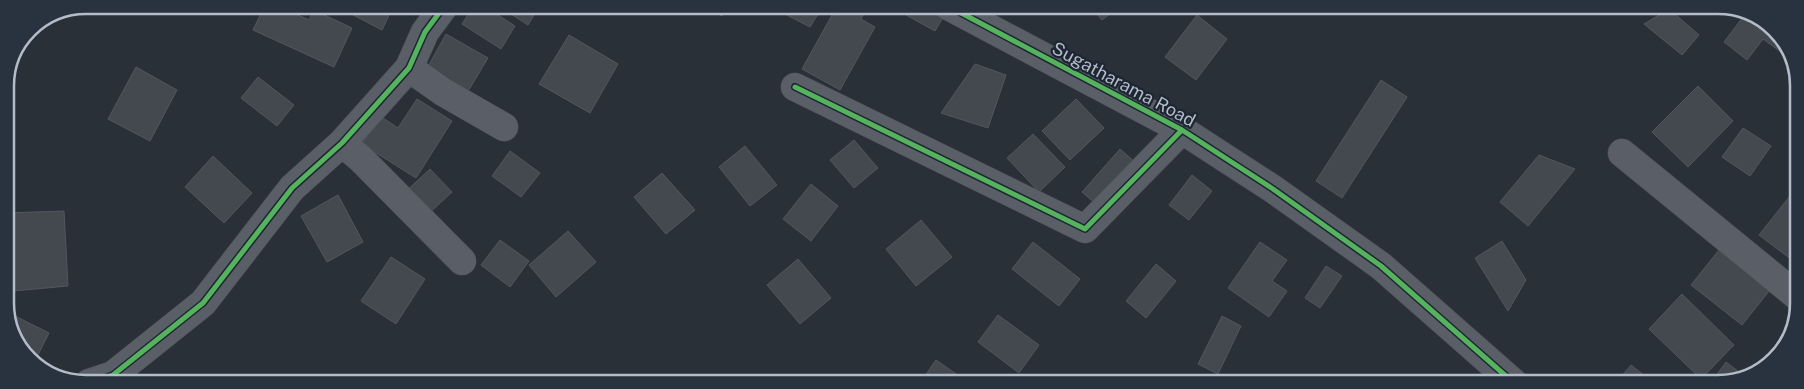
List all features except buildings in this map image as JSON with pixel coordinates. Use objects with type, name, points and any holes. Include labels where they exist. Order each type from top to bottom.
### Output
[{"type":"street","points":[[113,375],[203,303],[292,188],[342,143],[409,68],[425,32],[438,14]]},
{"type":"street","name":"Sugatharama Road","points":[[963,14],[1182,130],[1273,190],[1381,266],[1505,375]]},
{"type":"street","points":[[409,68],[444,92],[504,127]]},
{"type":"street","points":[[795,87],[1085,229],[1182,130]]},
{"type":"street","points":[[342,143],[361,159],[462,261]]},
{"type":"street","points":[[1622,153],[1790,290]]},
{"type":"cycle path","points":[[113,375],[203,303],[292,188],[342,143],[409,68],[425,32],[438,14]]},
{"type":"cycle path","points":[[963,14],[1182,130],[1273,189],[1381,266],[1505,375]]},
{"type":"cycle path","points":[[795,87],[1085,229],[1182,130]]}]
